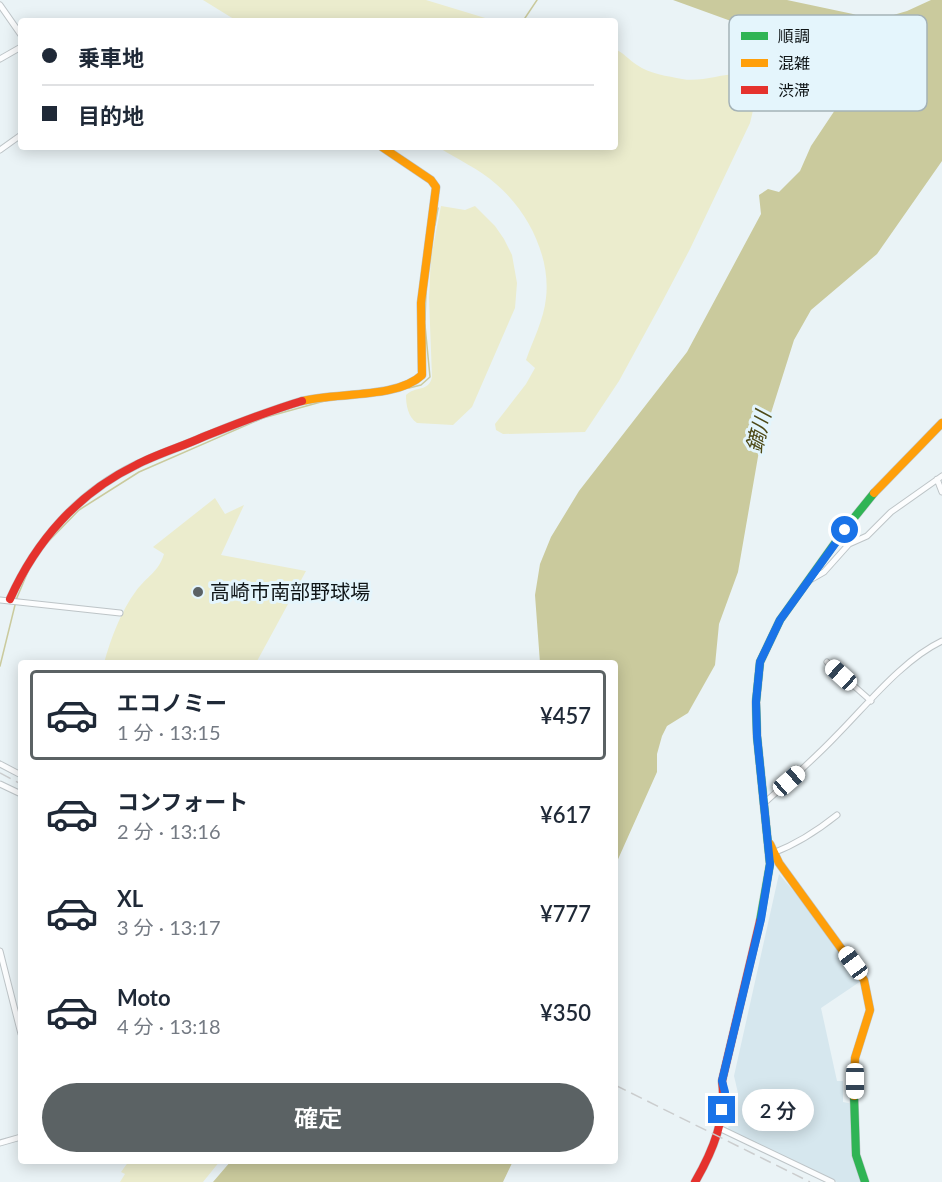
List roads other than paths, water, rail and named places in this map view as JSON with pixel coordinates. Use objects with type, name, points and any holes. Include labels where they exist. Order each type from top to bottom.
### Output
[{"type":"street","points":[[0,5],[18,31]]},
{"type":"street","points":[[0,59],[18,49]]},
{"type":"street","points":[[0,150],[18,137]]},
{"type":"street","points":[[10,599],[19,576],[42,540],[84,499],[124,471],[268,410],[320,396],[375,392],[410,384],[421,377],[425,367],[420,321],[421,303],[436,186],[431,180],[386,150]]},
{"type":"street","points":[[865,1182],[856,1155],[854,1103],[855,1058],[870,1010],[864,980],[772,854],[767,837],[763,804],[756,702],[760,662],[780,620],[880,486],[942,423]]},
{"type":"street","points":[[809,581],[824,572],[849,544],[867,536],[891,512],[939,477],[942,492]]},
{"type":"street","points":[[0,600],[10,599],[120,613]]},
{"type":"street","points":[[763,804],[805,767],[922,652],[942,641]]},
{"type":"street","points":[[827,662],[871,701]]},
{"type":"street","points":[[0,764],[18,773]]},
{"type":"street","points":[[0,784],[18,793]]},
{"type":"street","points":[[772,854],[807,838],[837,815]]},
{"type":"street","points":[[695,1182],[708,1162],[719,1128],[725,1092],[722,1081],[761,919],[772,854]]},
{"type":"street","points":[[0,951],[18,1022]]},
{"type":"street","points":[[719,1128],[832,1182]]},
{"type":"street","points":[[0,1143],[18,1138]]},
{"type":"water","points":[[673,0],[787,0],[856,15],[729,15],[729,20]]},
{"type":"water","name":"鏑川","points":[[931,0],[942,0],[942,161],[877,254],[811,310],[794,340],[759,451],[738,572],[719,624],[715,665],[688,713],[667,726],[662,736],[657,754],[657,772],[618,859],[618,660],[540,660],[535,595],[540,564],[551,537],[579,491],[687,352],[761,214],[759,195],[768,189],[779,192],[800,171],[811,146],[834,111],[927,111],[927,15],[893,15]]},
{"type":"water","points":[[228,1164],[512,1164],[503,1182],[213,1182]]},
{"type":"waterway","points":[[525,18],[537,0]]},
{"type":"waterway","points":[[435,225],[438,208]]},
{"type":"waterway","points":[[425,320],[426,292]]},
{"type":"waterway","points":[[409,388],[421,385],[430,377],[425,325]]},
{"type":"waterway","points":[[43,547],[79,510],[139,472],[263,418],[328,400],[387,394]]},
{"type":"waterway","points":[[31,565],[39,553]]},
{"type":"waterway","points":[[16,600],[29,569]]},
{"type":"waterway","points":[[0,666],[15,605]]},
{"type":"railway","points":[[0,773],[18,782]]},
{"type":"railway","points":[[618,1086],[810,1182]]},
{"type":"place","name":"高崎市南部野球場","points":[[198,592]]}]
